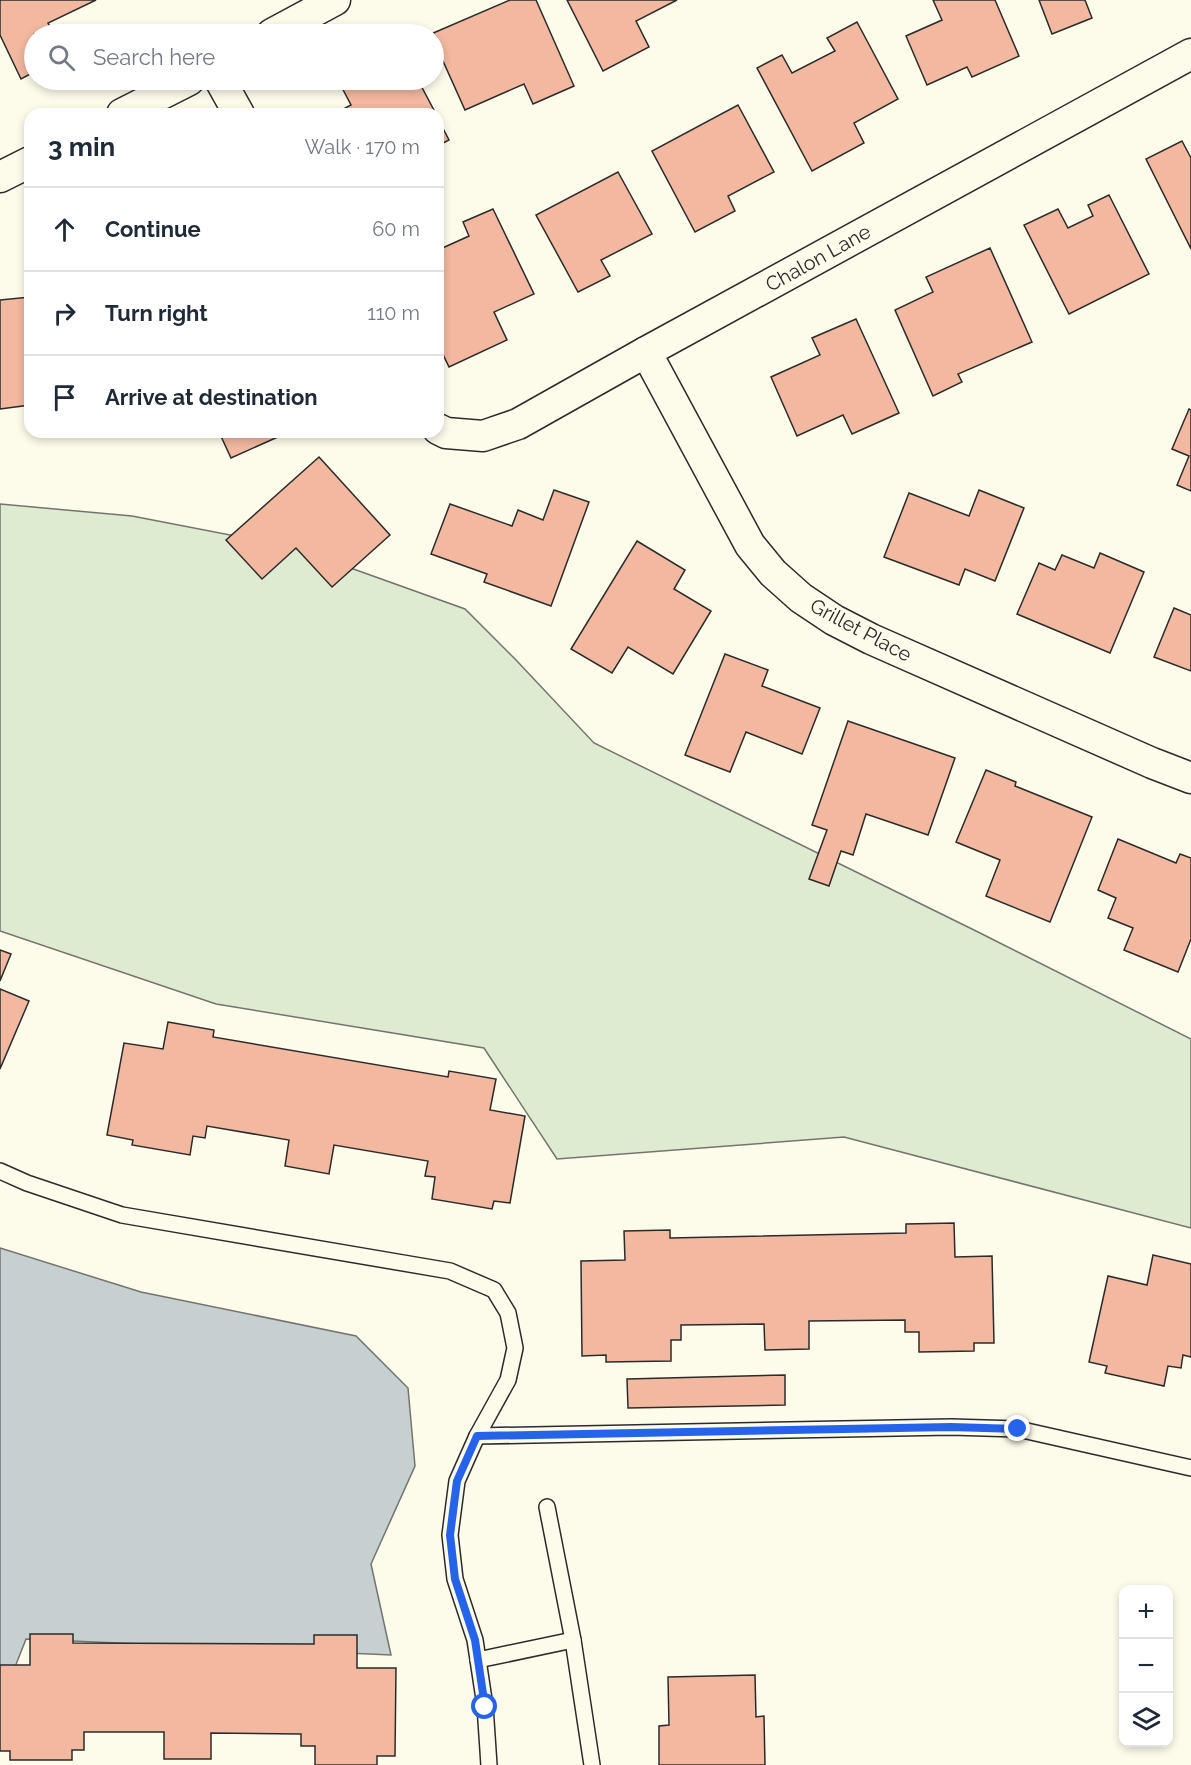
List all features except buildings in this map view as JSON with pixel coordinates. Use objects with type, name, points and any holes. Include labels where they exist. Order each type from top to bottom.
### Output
[{"type":"street","points":[[290,24],[334,0]]},
{"type":"street","name":"Chalon Lane","points":[[444,432],[483,436],[518,424],[1191,54]]},
{"type":"street","points":[[134,108],[169,90]]},
{"type":"street","points":[[226,90],[236,108]]},
{"type":"street","points":[[0,177],[24,165]]},
{"type":"street","name":"Grillet Place","points":[[646,352],[750,544],[773,573],[801,598],[834,620],[871,639],[1191,778]]},
{"type":"lane","points":[[0,1171],[27,1183],[122,1215],[450,1271],[494,1290],[508,1313],[515,1348],[508,1380],[477,1436],[457,1481],[450,1535],[455,1579],[475,1640],[485,1707],[489,1765]]},
{"type":"lane","points":[[477,1436],[951,1427],[1018,1429],[1191,1468]]},
{"type":"lane","points":[[547,1507],[573,1640],[592,1765]]},
{"type":"lane","points":[[478,1660],[573,1640]]},
{"type":"green space","points":[[0,504],[132,516],[292,547],[465,609],[594,743],[1191,1039],[1191,1228],[844,1137],[557,1159],[484,1048],[216,1004],[0,931]]},
{"type":"shaded area","points":[[0,1248],[141,1292],[356,1336],[408,1388],[415,1466],[371,1564],[391,1655],[26,1639],[6,1690],[0,1692]]},
{"type":"route","points":[[485,1707],[475,1640],[455,1579],[450,1535],[457,1481],[477,1436],[951,1427],[1018,1429]]}]
